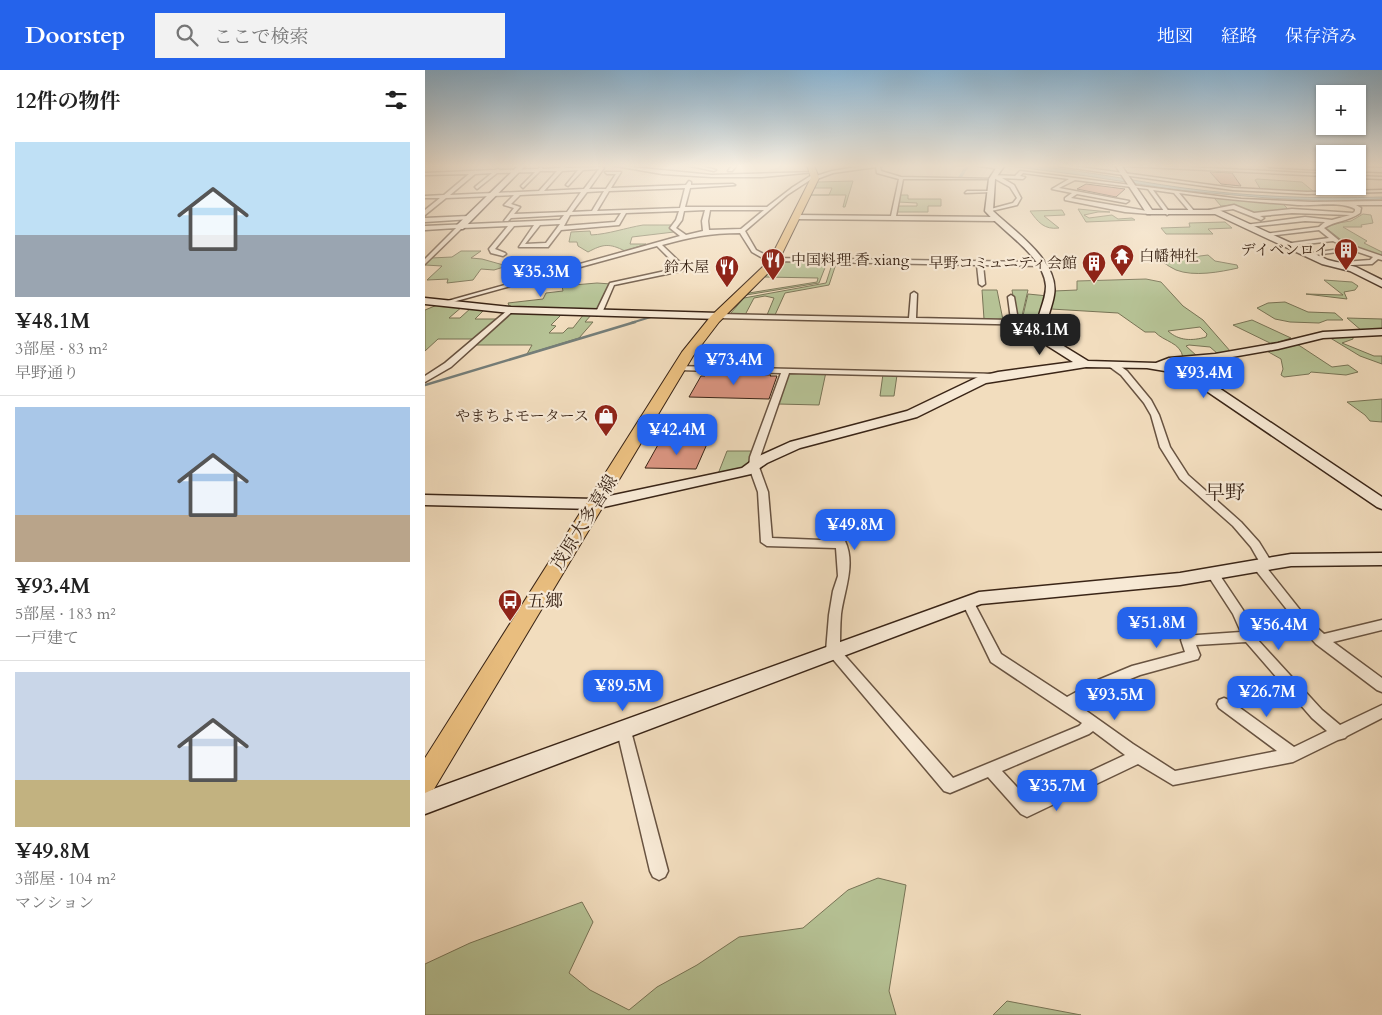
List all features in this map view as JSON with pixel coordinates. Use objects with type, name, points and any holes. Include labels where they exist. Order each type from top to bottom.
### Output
[{"type":"main road","name":"茂原大多喜線","points":[[425,781],[679,368],[719,316],[773,261],[799,209]]},
{"type":"street","points":[[425,262],[478,209]]},
{"type":"street","points":[[501,225],[515,209]]},
{"type":"street","points":[[538,223],[521,246],[548,246],[572,209]]},
{"type":"street","points":[[587,226],[596,209]]},
{"type":"street","points":[[509,216],[680,209]]},
{"type":"street","points":[[683,209],[673,229],[685,237]]},
{"type":"street","points":[[706,231],[705,221],[708,209]]},
{"type":"street","points":[[447,302],[706,231],[743,231],[770,209]]},
{"type":"street","points":[[893,218],[895,209]]},
{"type":"street","points":[[996,209],[989,211],[1024,242],[1046,272],[1051,286],[1051,300],[1040,330],[1043,337],[1075,359],[1086,364]]},
{"type":"street","points":[[1127,209],[1150,212],[1216,209]]},
{"type":"street","points":[[1241,209],[1272,223]]},
{"type":"street","points":[[1354,209],[1358,213]]},
{"type":"street","points":[[1212,210],[1308,254],[1333,264],[1353,269],[1382,284]]},
{"type":"street","points":[[425,228],[538,223],[587,226],[617,224],[625,211]]},
{"type":"street","points":[[1254,215],[1292,211],[1358,213]]},
{"type":"street","points":[[1267,234],[1320,228],[1323,225],[1358,213]]},
{"type":"street","points":[[796,217],[996,219]]},
{"type":"street","points":[[425,220],[469,218]]},
{"type":"street","points":[[1248,225],[1305,219],[1337,221]]},
{"type":"street","points":[[503,254],[493,252],[492,249],[512,225]]},
{"type":"street","points":[[1320,228],[1333,238],[1352,248],[1379,257]]},
{"type":"street","points":[[743,231],[754,251],[773,261],[834,260],[1040,264]]},
{"type":"street","points":[[1287,244],[1333,238]]},
{"type":"street","points":[[600,312],[610,286],[684,269],[672,261],[657,243]]},
{"type":"street","points":[[1308,254],[1352,248]]},
{"type":"street","points":[[425,252],[435,251]]},
{"type":"street","points":[[1333,264],[1372,262],[1379,257]]},
{"type":"street","points":[[980,262],[981,284]]},
{"type":"street","points":[[911,319],[914,294]]},
{"type":"street","points":[[1011,297],[1015,321]]},
{"type":"street","points":[[425,301],[511,310],[1042,323]]},
{"type":"street","points":[[425,380],[448,365],[511,310]]},
{"type":"street","points":[[1158,366],[1169,361],[1232,354],[1278,346],[1323,335],[1382,332]]},
{"type":"street","points":[[679,368],[998,376],[1086,364],[1158,366],[1180,372],[1203,383],[1382,504]]},
{"type":"street","points":[[1113,365],[1124,373],[1148,402],[1155,415],[1165,447],[1184,477],[1237,524],[1255,546],[1262,564],[1304,623],[1321,640],[1382,686]]},
{"type":"street","points":[[786,370],[755,457],[754,467],[763,492],[767,542],[841,544],[844,576],[835,615],[833,651],[950,786],[1084,730],[1092,722]]},
{"type":"street","points":[[425,500],[595,504],[746,471],[762,460],[795,445],[912,414],[976,383],[998,376]]},
{"type":"street","points":[[425,803],[624,731],[833,651],[968,602],[993,595],[1213,574],[1291,560],[1382,559]]},
{"type":"street","points":[[1213,574],[1239,613],[1249,637],[1317,714],[1340,734]]},
{"type":"street","points":[[968,602],[996,658],[1067,704],[1173,778],[1293,755],[1340,734],[1382,711]]},
{"type":"street","points":[[1321,640],[1382,626]]},
{"type":"street","points":[[1067,704],[1103,684],[1130,672],[1193,655],[1188,640],[1249,637]]},
{"type":"street","points":[[1224,704],[1293,755]]},
{"type":"street","points":[[624,731],[659,871]]},
{"type":"street","points":[[990,770],[1027,809],[1139,756]]},
{"type":"green space","points":[[896,209],[928,209],[928,212],[896,212]]},
{"type":"green space","points":[[1078,209],[1110,212],[1084,215],[1089,218],[1112,215],[1118,219],[1132,218],[1135,220],[1086,222]]},
{"type":"green space","points":[[1244,209],[1289,210],[1253,213]]},
{"type":"green space","points":[[1062,210],[1065,215],[1044,216],[1059,228],[1045,226],[1030,211]]},
{"type":"green space","points":[[1363,214],[1371,215],[1373,223],[1361,225],[1362,227],[1343,227],[1367,241],[1364,243],[1382,252],[1382,256],[1344,242],[1326,228],[1332,224],[1351,221]]},
{"type":"green space","points":[[1225,222],[1232,228],[1208,229],[1213,234],[1166,234],[1161,228],[1190,227],[1189,223]]},
{"type":"green space","points":[[643,225],[673,225],[672,229],[674,232],[632,237],[630,244],[646,244],[625,251],[606,245],[588,252],[578,246],[577,242],[569,242],[571,232],[590,231],[591,235]]},
{"type":"green space","points":[[461,251],[481,251],[471,258],[507,266],[494,270],[481,269],[473,280],[447,283],[448,279],[427,280],[442,266],[425,265],[431,258],[452,257]]},
{"type":"green space","points":[[1150,253],[1208,255],[1215,261],[1237,265],[1238,268],[1207,273],[1183,272],[1176,270]]},
{"type":"green space","points":[[778,260],[828,260],[819,283],[746,295],[817,282],[818,278],[765,277]]},
{"type":"green space","points":[[833,261],[837,261],[829,285],[785,293],[775,315],[767,315],[774,298],[765,296],[754,298],[745,315],[730,314],[744,298],[826,283]]},
{"type":"green space","points":[[1146,279],[1161,282],[1183,306],[1203,320],[1231,352],[1218,354],[1210,347],[1189,345],[1186,346],[1198,357],[1183,358],[1176,345],[1155,332],[1145,332],[1118,313],[1051,309],[1054,291],[1077,290],[1077,281]],"holes":[[[1200,327],[1207,334],[1206,337],[1186,339],[1177,337],[1168,331]]]},
{"type":"green space","points":[[1324,280],[1352,282],[1358,286],[1355,290],[1344,292],[1347,299],[1306,294],[1343,295]]},
{"type":"green space","points":[[597,283],[611,284],[608,285],[600,308],[594,310],[510,308],[508,303],[543,299],[546,293],[563,291],[562,286]]},
{"type":"green space","points":[[982,290],[997,290],[1003,320],[984,319]]},
{"type":"green space","points":[[1012,290],[1028,290],[1021,320],[1017,320]]},
{"type":"green space","points":[[1028,294],[1048,296],[1040,320],[1022,320]]},
{"type":"green space","points":[[1285,302],[1308,312],[1335,313],[1343,320],[1327,320],[1319,323],[1290,322],[1275,319],[1257,308],[1268,303]]},
{"type":"green space","points":[[442,303],[463,306],[449,318],[460,318],[472,307],[485,309],[475,319],[499,319],[476,339],[438,339],[425,351],[425,310]]},
{"type":"green space","points":[[512,312],[563,313],[551,325],[556,326],[549,333],[563,333],[568,328],[573,328],[584,314],[592,314],[585,322],[593,322],[579,338],[527,354],[532,345],[473,345]]},
{"type":"green space","points":[[1347,318],[1382,319],[1382,330],[1362,331]]},
{"type":"green space","points":[[1252,320],[1291,338],[1272,344],[1233,325]]},
{"type":"green space","points":[[1327,336],[1353,336],[1353,339],[1342,343],[1374,356],[1382,356],[1382,364],[1360,356]]},
{"type":"green space","points":[[1297,344],[1332,367],[1348,365],[1358,372],[1346,375],[1311,372],[1309,374],[1284,377],[1281,375],[1283,369],[1281,359],[1265,350]]},
{"type":"green space","points":[[789,372],[826,372],[819,405],[778,404]]},
{"type":"green space","points":[[883,374],[897,375],[894,396],[880,396]]},
{"type":"green space","points":[[1382,399],[1382,422],[1370,421],[1347,402]]},
{"type":"green space","points":[[727,451],[754,451],[745,467],[718,474]]},
{"type":"green space","points":[[878,878],[906,885],[889,991],[896,1015],[425,1015],[425,964],[470,943],[582,902],[593,922],[569,973],[590,990],[629,1010],[657,987],[697,965],[739,937],[803,928],[848,890]]},
{"type":"green space","points":[[1007,1001],[1081,1015],[993,1015]]},
{"type":"building","points":[[707,373],[777,376],[769,399],[689,397],[701,376],[705,376]]},
{"type":"building","points":[[659,443],[707,444],[696,469],[645,468]]},
{"type":"waterway","points":[[631,323],[654,316]]},
{"type":"waterway","points":[[425,385],[635,322]]},
{"type":"place","name":"デイベンロイ","points":[[1346,271]]},
{"type":"place","name":"白幡神社","points":[[1122,277]]},
{"type":"place","name":"中国料理 香 xiang","points":[[773,281]]},
{"type":"place","name":"早野コミュニティ会館","points":[[1094,284]]},
{"type":"place","name":"鈴木屋","points":[[727,288]]},
{"type":"place","name":"やまちよモータース","points":[[606,437]]},
{"type":"place","name":"五郷","points":[[510,622]]},
{"type":"district","name":"早野","points":[[1225,492]]}]
